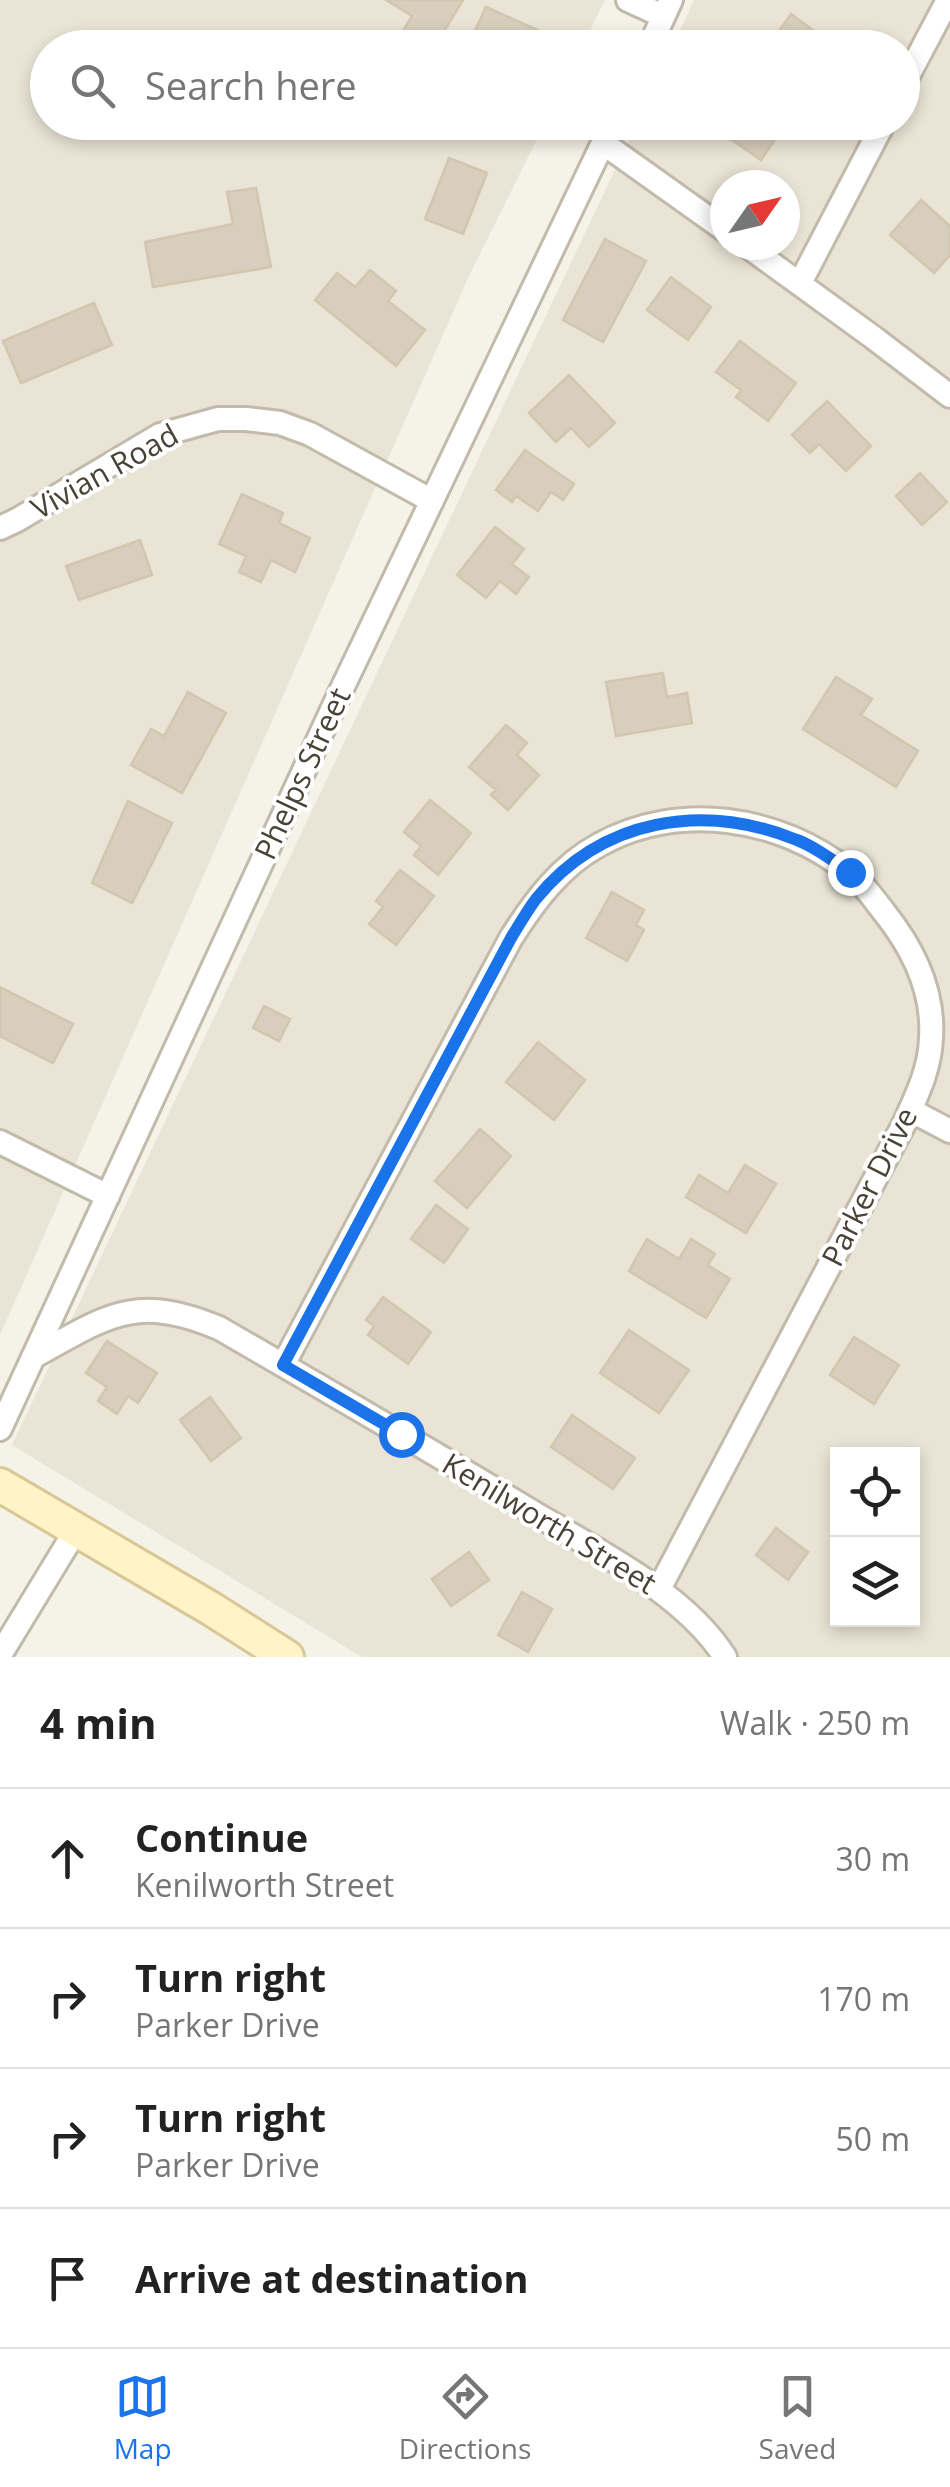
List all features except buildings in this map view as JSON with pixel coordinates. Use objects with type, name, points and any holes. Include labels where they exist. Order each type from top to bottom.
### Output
[{"type":"main road","points":[[0,1486],[287,1657]]},
{"type":"street","points":[[628,0],[667,8]]},
{"type":"street","points":[[920,53],[948,0]]},
{"type":"street","name":"Phelps Street","points":[[0,1429],[338,698],[605,140]]},
{"type":"street","points":[[616,140],[710,218]]},
{"type":"street","points":[[800,284],[875,140]]},
{"type":"street","points":[[767,260],[950,396]]},
{"type":"street","name":"Vivian Road","points":[[0,528],[160,435],[218,419],[263,421],[295,428],[432,500]]},
{"type":"street","name":"Parker Drive","points":[[283,1365],[511,938],[536,899],[564,871],[598,846],[631,831],[670,821],[732,821],[799,840],[850,872],[899,931],[921,973],[930,1020],[926,1075],[659,1589]]},
{"type":"street","points":[[910,1110],[950,1131]]},
{"type":"street","points":[[0,1142],[108,1196]]},
{"type":"street","name":"Kenilworth Street","points":[[34,1357],[94,1323],[125,1312],[158,1310],[187,1315],[219,1328],[659,1589],[715,1641],[725,1657]]},
{"type":"street","points":[[0,1655],[76,1530]]},
{"type":"shaded area","points":[[0,0],[605,0],[590,30],[30,30],[30,140],[537,140],[469,276],[0,1335]]},
{"type":"shaded area","points":[[694,0],[950,0],[950,1657],[362,1657],[12,1445],[629,140],[920,140],[920,30],[680,30]]},
{"type":"route","points":[[401,1434],[283,1365],[511,938],[536,899],[564,871],[598,846],[631,831],[670,821],[753,825],[799,840],[850,872]]}]
